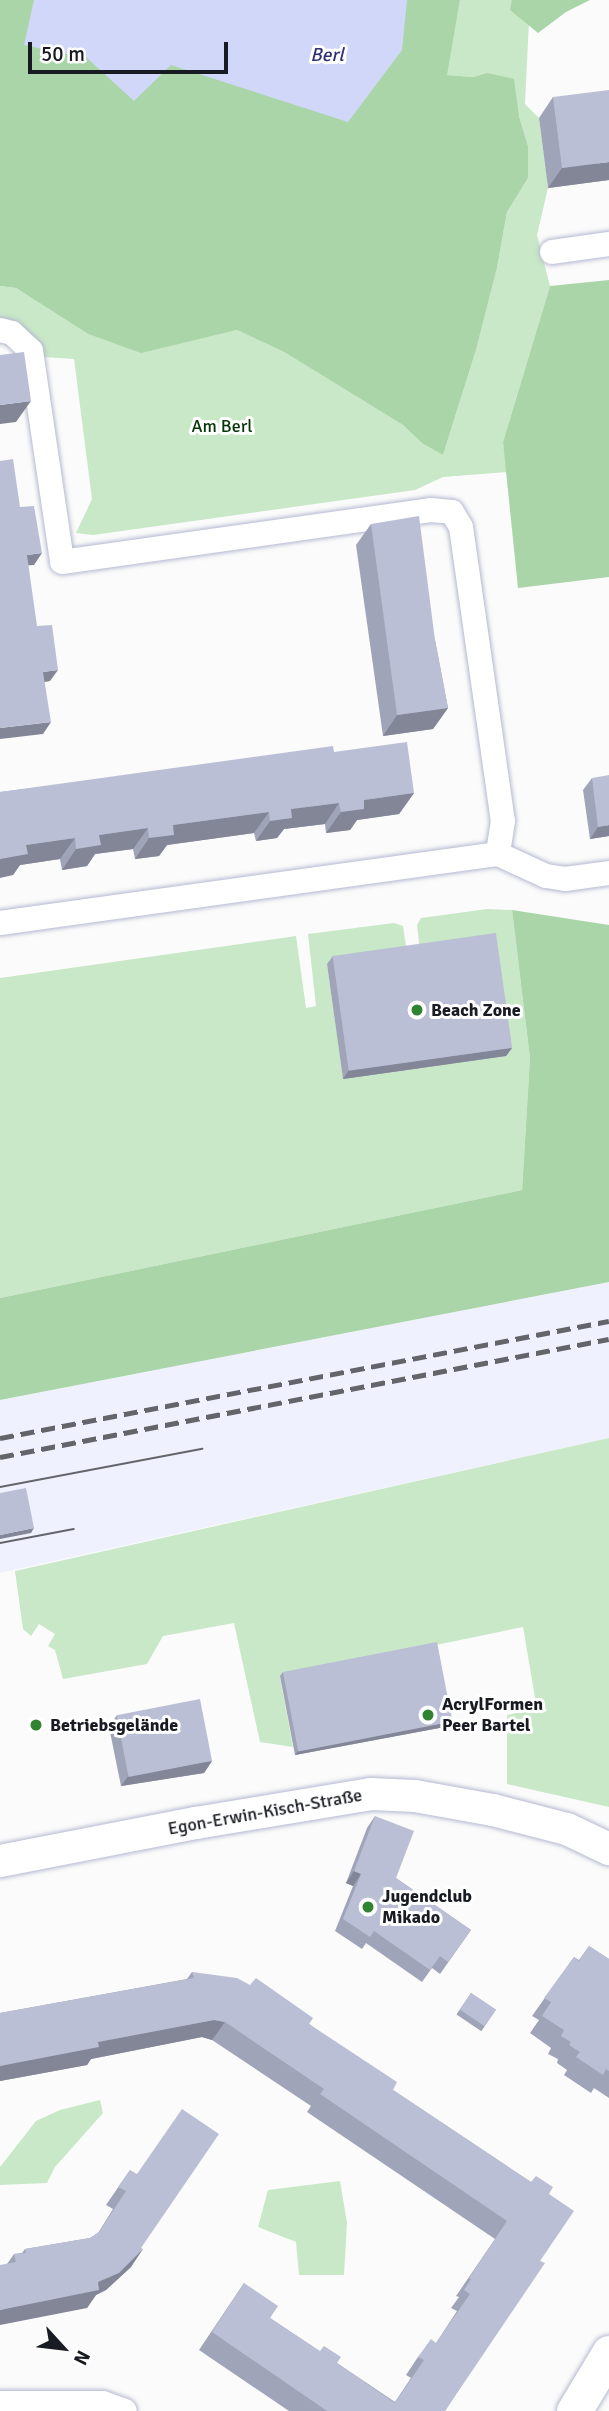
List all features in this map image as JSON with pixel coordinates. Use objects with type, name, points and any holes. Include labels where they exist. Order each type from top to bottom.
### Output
[{"type":"main road","points":[[574,2411],[609,2353]]},
{"type":"street","points":[[552,252],[609,244]]},
{"type":"street","points":[[0,330],[12,333],[31,351],[62,562],[430,510],[452,512],[461,527],[503,821],[498,854]]},
{"type":"street","points":[[0,923],[498,854],[546,876],[565,879],[607,875]]},
{"type":"street","name":"Egon-Erwin-Kisch-Straße","points":[[0,1861],[219,1819],[371,1794],[415,1796],[493,1810],[567,1829],[609,1849]]},
{"type":"street","points":[[0,2403],[103,2403],[125,2411]]},
{"type":"shaded area","points":[[609,1282],[609,1438],[0,1573],[0,1400]]},
{"type":"green space","name":"Am Berl","points":[[0,0],[450,54],[460,0],[530,0],[525,104],[539,118],[548,188],[537,235],[550,286],[503,442],[507,472],[443,477],[415,490],[93,535],[76,533],[92,499],[74,359],[43,357],[0,320],[0,286],[16,288],[88,334],[141,352],[237,330],[284,352],[403,425],[423,444],[443,455],[476,350],[497,268],[507,212],[528,178],[528,146],[519,116],[487,73],[473,77],[447,75]]},
{"type":"green space","points":[[0,0],[460,0],[447,75],[473,77],[487,73],[514,79],[519,116],[528,146],[528,178],[507,212],[497,268],[476,350],[443,455],[423,444],[403,425],[284,352],[237,330],[141,353],[88,334],[16,288],[0,286]]},
{"type":"green space","points":[[512,0],[590,0],[566,12],[538,33],[510,10]]},
{"type":"green space","points":[[609,280],[609,577],[518,588],[503,442],[550,286]]},
{"type":"green space","points":[[487,909],[512,910],[530,1058],[522,1190],[0,1298],[0,978],[296,936],[306,1008],[316,1006],[308,934],[394,923],[403,926],[407,953],[327,964],[343,1078],[506,1056],[420,951],[417,925],[421,918]]},
{"type":"green space","points":[[512,910],[609,925],[609,1282],[0,1400],[0,1298],[522,1190],[530,1058]]},
{"type":"green space","points":[[609,1438],[609,1807],[507,1784],[507,1715],[537,1709],[523,1627],[280,1677],[293,1747],[260,1742],[234,1623],[163,1636],[147,1664],[63,1679],[55,1650],[48,1646],[55,1634],[39,1624],[31,1636],[23,1629],[15,1571]]},
{"type":"green space","points":[[100,2100],[103,2113],[55,2167],[47,2183],[0,2185],[0,2167],[36,2121],[60,2110]]},
{"type":"green space","points":[[340,2181],[347,2223],[344,2275],[299,2275],[296,2242],[258,2227],[268,2190]]},
{"type":"water","name":"Berl","points":[[34,0],[407,0],[402,50],[348,122],[171,65],[134,101],[87,58],[24,45]]},
{"type":"building","points":[[609,90],[609,162],[562,168],[553,97]]},
{"type":"building","points":[[24,352],[31,401],[0,405],[0,355]]},
{"type":"building","points":[[13,459],[20,507],[34,506],[42,553],[27,555],[37,626],[52,625],[58,670],[43,672],[51,722],[0,728],[0,461]]},
{"type":"building","points":[[419,516],[435,640],[448,708],[397,715],[371,524]]},
{"type":"building","points":[[407,742],[414,793],[364,800],[364,809],[341,812],[339,803],[291,809],[292,818],[270,821],[269,812],[173,825],[174,835],[149,838],[148,828],[99,835],[101,845],[76,849],[75,838],[26,845],[28,854],[0,859],[0,792],[333,746],[334,752]]},
{"type":"building","points":[[609,775],[609,825],[598,827],[592,778]]},
{"type":"building","name":"Beach Zone","points":[[496,933],[512,1048],[349,1071],[333,956]]},
{"type":"building","points":[[26,1488],[34,1528],[0,1535],[0,1493]]},
{"type":"building","points":[[437,1642],[452,1722],[298,1751],[283,1672]]},
{"type":"building","points":[[200,1699],[212,1761],[129,1777],[117,1715]]},
{"type":"building","name":"Jugendclub Mikado","points":[[375,1816],[414,1831],[396,1878],[471,1930],[448,1962],[440,1956],[430,1970],[374,1931],[370,1937],[343,1919],[361,1874],[354,1871]]},
{"type":"building","points":[[589,1946],[609,1959],[609,2071],[606,2069],[603,2075],[576,2057],[580,2052],[561,2036],[564,2030],[542,2016],[551,2002],[544,1998],[574,1957],[579,1961]]},
{"type":"building","points":[[192,1972],[237,1978],[250,1985],[256,1978],[313,2018],[309,2024],[397,2082],[393,2090],[531,2182],[536,2176],[553,2187],[549,2194],[574,2211],[540,2261],[545,2263],[445,2411],[327,2411],[212,2332],[244,2283],[278,2306],[270,2318],[320,2351],[324,2346],[341,2357],[337,2363],[395,2403],[424,2360],[418,2357],[431,2339],[436,2343],[470,2294],[464,2290],[471,2279],[469,2278],[507,2221],[320,2094],[324,2089],[225,2022],[214,2020],[98,2042],[99,2047],[0,2066],[0,2013],[194,1978]]},
{"type":"building","points":[[471,1993],[496,2010],[485,2026],[460,2010]]},
{"type":"building","points":[[182,2109],[219,2134],[141,2248],[143,2249],[119,2273],[98,2282],[99,2290],[0,2310],[0,2265],[16,2262],[14,2254],[26,2253],[25,2249],[90,2238],[99,2232],[126,2191],[118,2187],[130,2170],[137,2174]]},
{"type":"tram line","points":[[0,1487],[202,1449]]},
{"type":"tram line","points":[[0,1543],[74,1529]]},
{"type":"railway","points":[[0,1438],[609,1321]]},
{"type":"railway","points":[[0,1457],[609,1339]]},
{"type":"place","name":"Beach Zone","points":[[417,1010]]},
{"type":"place","name":"AcrylFormen Peer Bartel","points":[[428,1715]]},
{"type":"place","name":"Betriebsgelände","points":[[36,1725]]},
{"type":"place","name":"Jugendclub Mikado","points":[[368,1907]]}]
